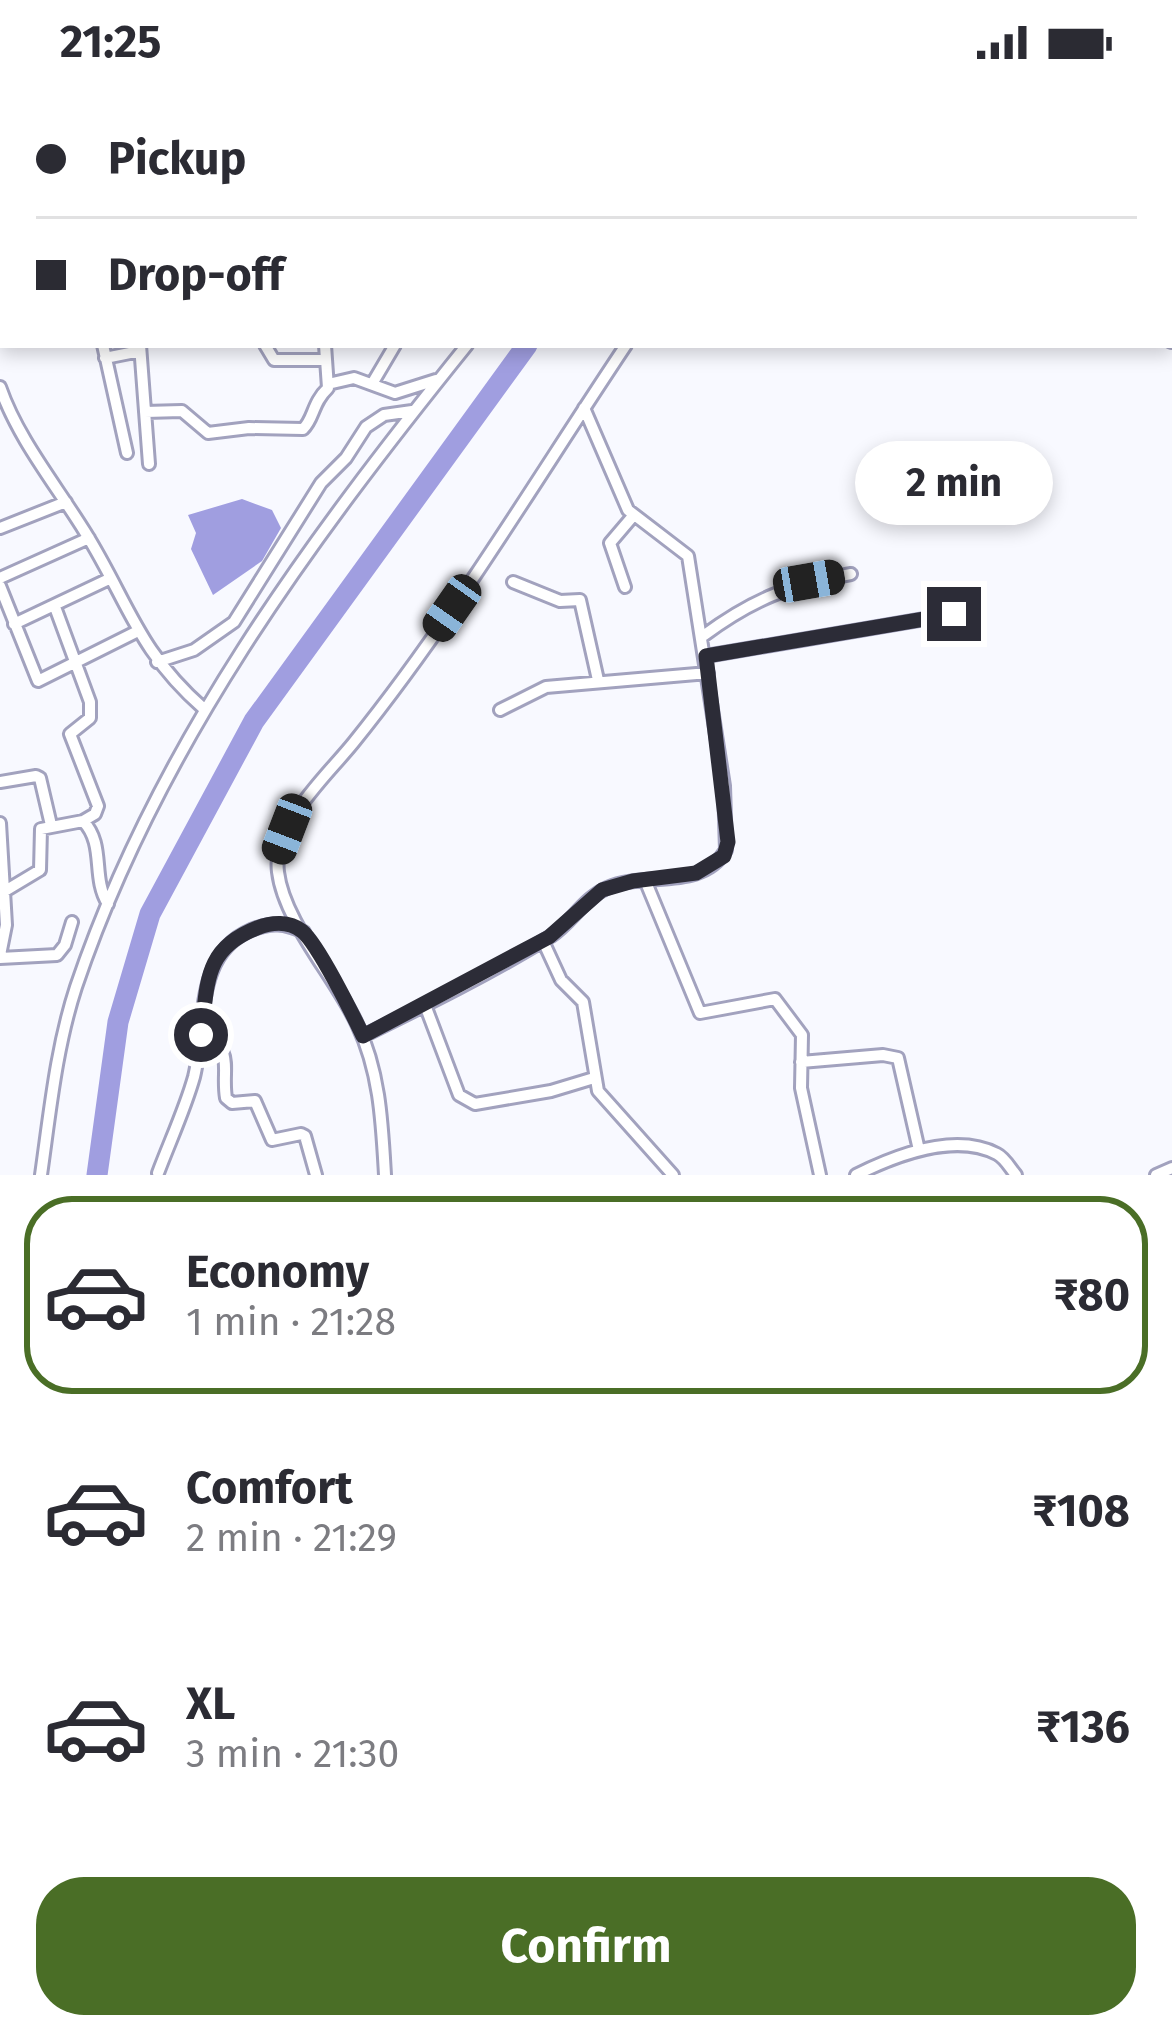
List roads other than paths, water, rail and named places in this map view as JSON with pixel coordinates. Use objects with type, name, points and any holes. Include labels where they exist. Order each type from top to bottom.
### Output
[{"type":"street","points":[[127,453],[104,352],[140,348],[149,464]]},
{"type":"street","points":[[267,348],[274,360],[326,360]]},
{"type":"street","points":[[325,348],[328,384]]},
{"type":"street","points":[[372,384],[393,348]]},
{"type":"street","points":[[41,1175],[59,1054],[76,989],[133,841],[203,708],[367,469],[464,348]]},
{"type":"street","points":[[385,1175],[376,1082],[363,1036],[279,881],[278,852],[287,829],[452,608],[624,348]]},
{"type":"street","points":[[145,412],[182,410],[208,433],[303,429],[328,384],[354,378],[395,393],[440,379]]},
{"type":"street","points":[[0,387],[138,632],[157,662],[203,708]]},
{"type":"street","points":[[363,1036],[542,940],[572,920],[602,890],[696,873],[715,865],[726,850],[724,785],[688,556],[633,517],[584,408]]},
{"type":"street","points":[[157,662],[194,650],[233,622],[321,483],[366,428],[384,415],[413,411]]},
{"type":"street","points":[[0,528],[66,502]]},
{"type":"street","points":[[626,586],[610,543],[633,517]]},
{"type":"street","points":[[89,538],[1,587],[38,680],[138,632]]},
{"type":"street","points":[[703,637],[739,609],[776,591],[851,574]]},
{"type":"street","points":[[14,624],[110,579]]},
{"type":"street","points":[[513,582],[560,601],[580,600],[598,680]]},
{"type":"street","points":[[5,891],[40,869],[40,832],[51,825],[83,821],[98,806],[70,734],[86,723],[91,712],[55,607]]},
{"type":"street","points":[[706,656],[954,614]]},
{"type":"street","points":[[500,710],[537,689],[708,673]]},
{"type":"street","points":[[0,782],[40,778],[51,825]]},
{"type":"street","points":[[83,821],[98,848],[98,886],[108,904]]},
{"type":"street","points":[[0,823],[5,891],[0,957],[57,955],[72,922]]},
{"type":"street","points":[[645,880],[700,1013],[763,999],[780,1001],[802,1035],[803,1101],[820,1175]]},
{"type":"street","points":[[158,1173],[194,1078],[211,968],[224,946],[272,923],[304,932]]},
{"type":"street","points":[[542,940],[561,980],[583,1002],[594,1078],[607,1103],[625,1117],[673,1175]]},
{"type":"street","points":[[425,1005],[459,1095],[467,1101],[509,1099],[594,1078]]},
{"type":"street","points":[[201,1035],[222,1048],[226,1098],[232,1103],[255,1101],[272,1140],[305,1136],[316,1175]]},
{"type":"street","points":[[801,1062],[883,1055],[898,1058],[920,1150]]},
{"type":"street","points":[[856,1175],[938,1146],[993,1152],[1016,1175]]},
{"type":"street","points":[[1156,1175],[1172,1168]]},
{"type":"water","points":[[242,499],[272,510],[281,528],[262,561],[213,595],[191,549],[196,533],[188,515]]},
{"type":"waterway","points":[[97,1175],[118,1022],[150,914],[254,721],[525,348]]}]
